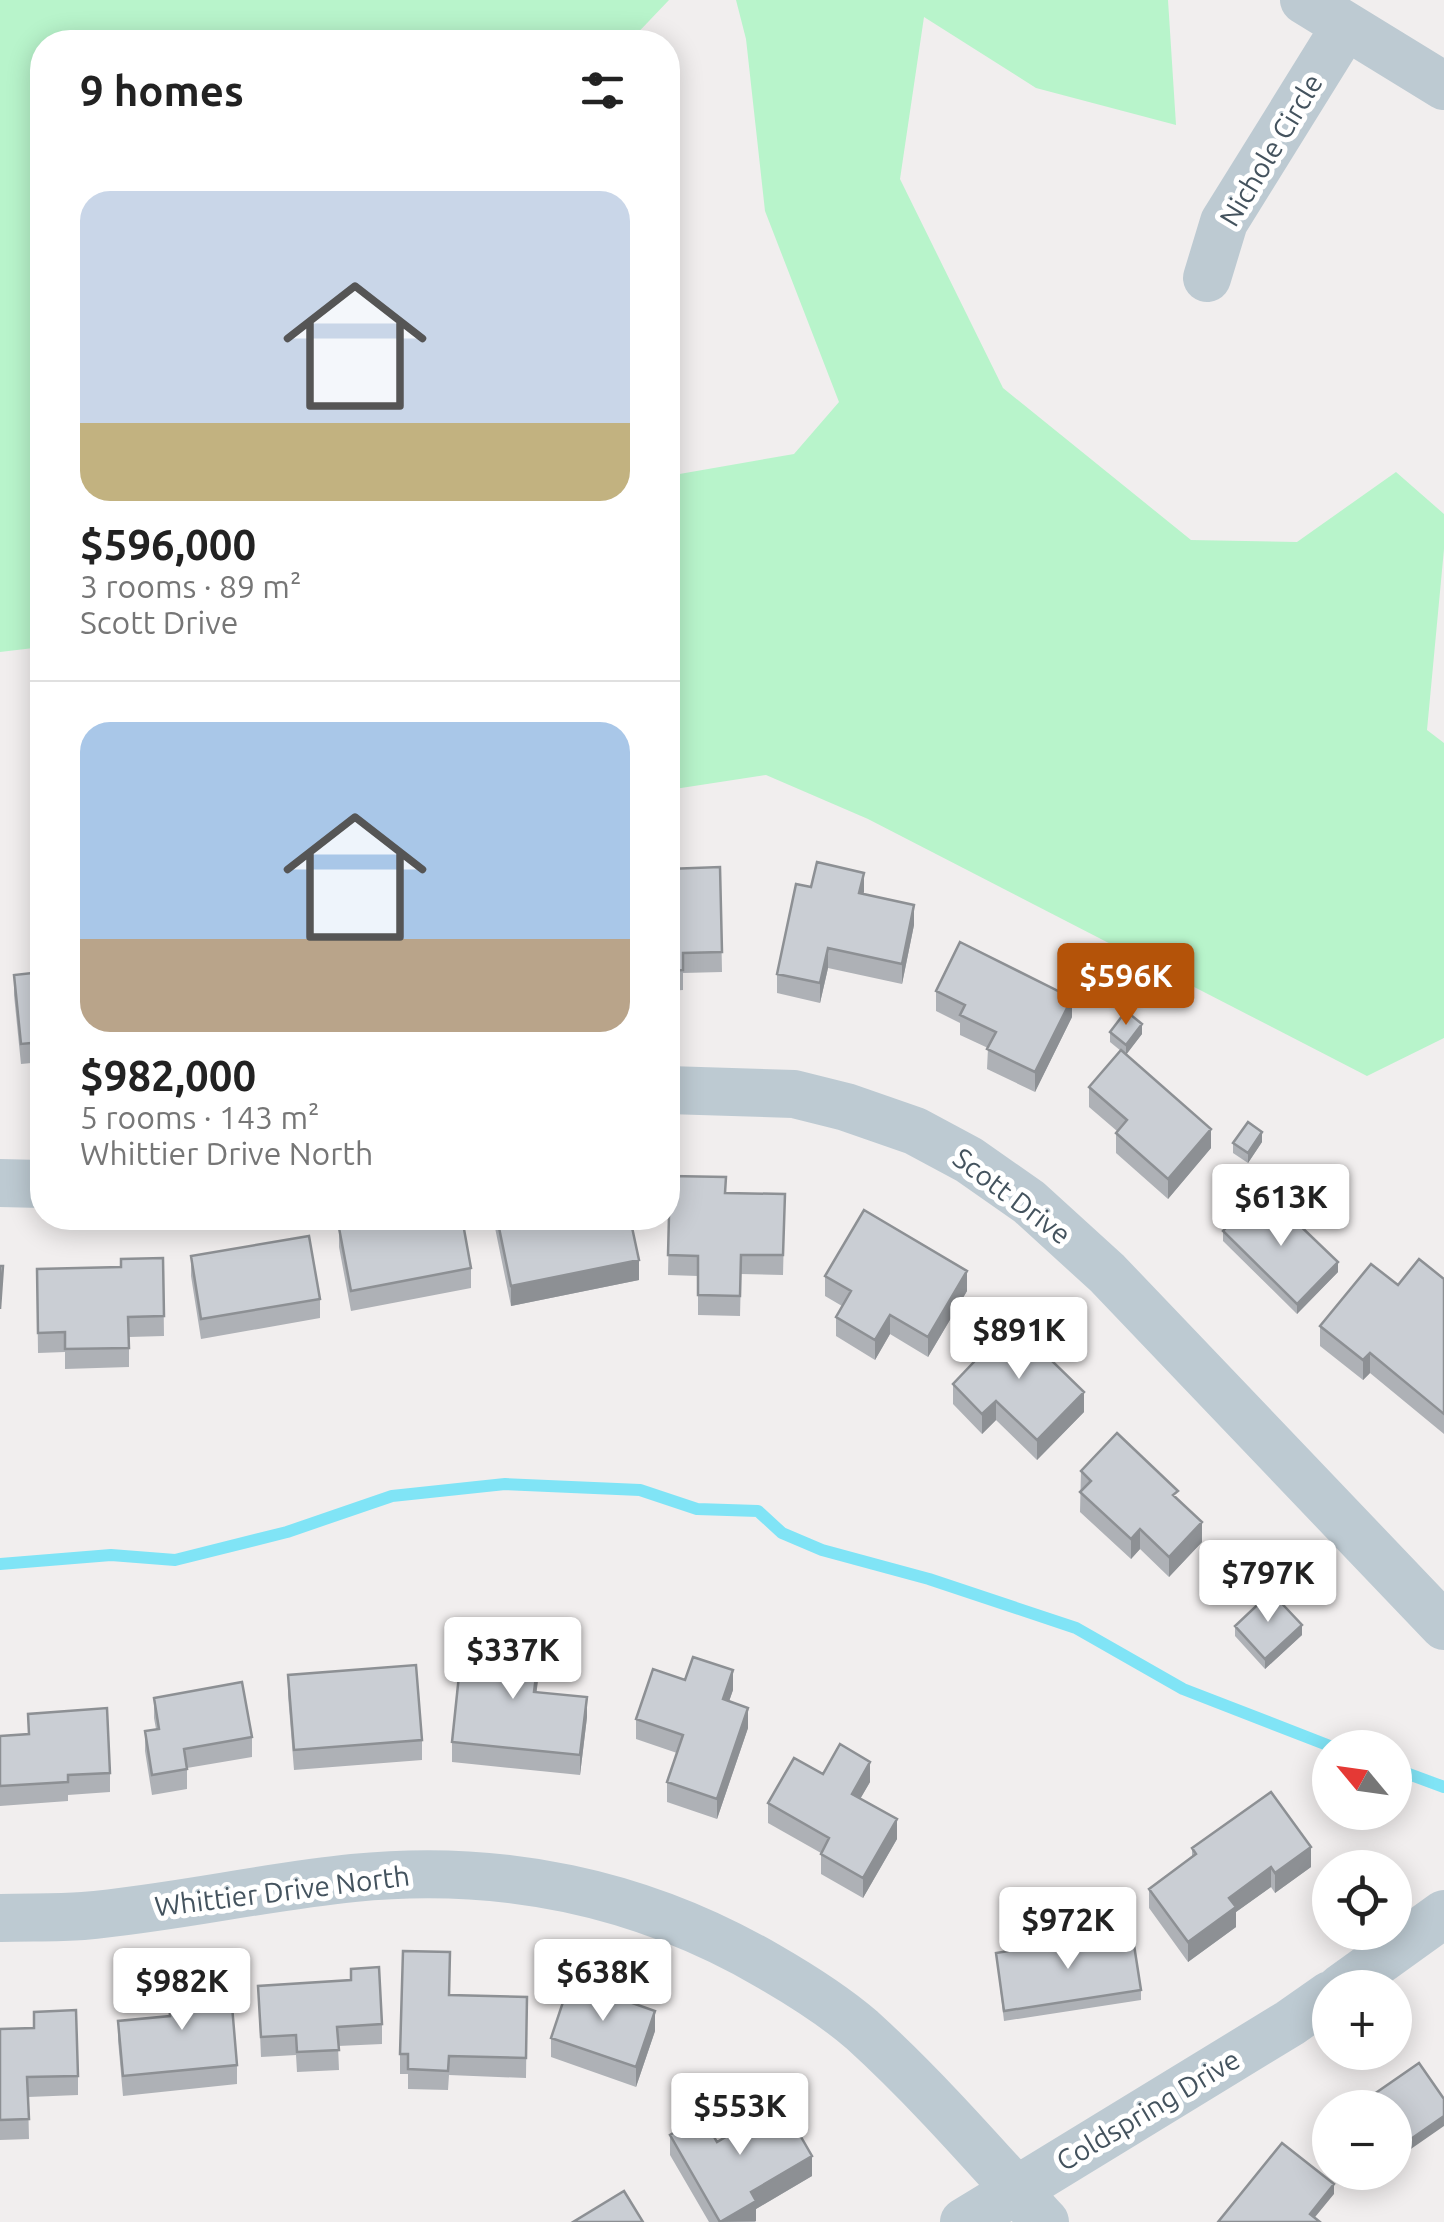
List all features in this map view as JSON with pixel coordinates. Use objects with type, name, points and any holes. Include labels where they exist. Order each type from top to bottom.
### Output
[{"type":"street","points":[[1304,0],[1444,86]]},
{"type":"street","name":"Nichole Circle","points":[[1207,278],[1224,222],[1346,26]]},
{"type":"street","name":"Scott Drive","points":[[680,1090],[794,1094],[846,1107],[915,1131],[969,1160],[1029,1202],[1107,1274],[1444,1626]]},
{"type":"street","points":[[0,1182],[30,1183]]},
{"type":"street","name":"Whittier Drive North","points":[[0,1918],[83,1916],[354,1878],[432,1874],[545,1882],[610,1897],[727,1942],[808,1990],[861,2030],[956,2124],[1030,2206]]},
{"type":"street","points":[[1366,1970],[1444,1914]]},
{"type":"street","name":"Coldspring Drive","points":[[964,2222],[1030,2206],[1312,2008]]},
{"type":"green space","points":[[0,0],[669,0],[640,30],[30,30],[30,648],[0,652]]},
{"type":"green space","points":[[736,0],[1168,0],[1176,125],[1036,88],[924,17],[900,179],[1003,388],[1191,540],[1297,542],[1396,472],[1444,514],[1427,730],[1444,743],[1444,1038],[1367,1076],[868,819],[766,775],[680,788],[680,474],[794,454],[839,402],[765,211],[746,39]]},
{"type":"building","points":[[817,862],[864,873],[859,893],[914,905],[902,964],[828,948],[820,983],[777,974],[796,884],[811,887]]},
{"type":"building","points":[[720,867],[722,952],[683,953],[680,970],[680,869]]},
{"type":"building","points":[[960,942],[1072,998],[1035,1072],[987,1049],[996,1032],[960,1015],[965,1005],[936,991]]},
{"type":"building","points":[[30,973],[30,1043],[21,1044],[14,975]]},
{"type":"building","points":[[1126,1011],[1142,1024],[1126,1045],[1110,1032]]},
{"type":"building","points":[[1121,1050],[1211,1129],[1168,1179],[1116,1133],[1127,1120],[1089,1087]]},
{"type":"building","points":[[1248,1122],[1262,1132],[1248,1153],[1233,1143]]},
{"type":"building","points":[[680,1176],[726,1177],[725,1193],[785,1194],[783,1255],[741,1255],[740,1296],[698,1295],[698,1256],[668,1255],[669,1230],[680,1230]]},
{"type":"building","points":[[1257,1195],[1284,1221],[1290,1216],[1338,1262],[1297,1304],[1223,1231]]},
{"type":"building","points":[[864,1210],[967,1271],[928,1337],[890,1315],[875,1340],[836,1317],[851,1291],[825,1276]]},
{"type":"building","points":[[339,1230],[464,1230],[471,1268],[351,1291]]},
{"type":"building","points":[[499,1230],[633,1230],[639,1260],[511,1286]]},
{"type":"building","points":[[309,1236],[320,1299],[201,1319],[191,1256]]},
{"type":"building","points":[[163,1258],[164,1316],[128,1317],[129,1348],[65,1349],[65,1332],[38,1333],[37,1269],[121,1267],[121,1259]]},
{"type":"building","points":[[1419,1259],[1444,1279],[1444,1414],[1370,1353],[1363,1360],[1320,1326],[1371,1264],[1398,1285]]},
{"type":"building","points":[[0,1266],[3,1266],[0,1309]]},
{"type":"building","points":[[1012,1322],[1084,1392],[1037,1440],[996,1401],[982,1414],[953,1384]]},
{"type":"building","points":[[1117,1433],[1178,1491],[1173,1495],[1202,1522],[1169,1557],[1140,1529],[1131,1539],[1080,1492],[1091,1481],[1081,1471]]},
{"type":"building","points":[[1271,1592],[1302,1625],[1265,1659],[1235,1626]]},
{"type":"building","points":[[463,1637],[540,1645],[534,1692],[587,1697],[580,1755],[452,1742]]},
{"type":"building","points":[[693,1657],[733,1670],[723,1699],[748,1708],[717,1799],[667,1782],[683,1735],[636,1719],[653,1669],[685,1680]]},
{"type":"building","points":[[416,1665],[422,1740],[294,1750],[288,1675]]},
{"type":"building","points":[[242,1682],[252,1737],[184,1749],[187,1769],[152,1775],[145,1731],[159,1729],[154,1698]]},
{"type":"building","points":[[107,1708],[110,1773],[68,1775],[68,1782],[0,1786],[0,1736],[29,1734],[28,1714]]},
{"type":"building","points":[[840,1744],[870,1762],[852,1794],[897,1819],[863,1878],[821,1854],[829,1838],[768,1803],[794,1758],[823,1774]]},
{"type":"building","points":[[1271,1792],[1311,1847],[1275,1873],[1271,1867],[1229,1898],[1236,1907],[1188,1942],[1149,1889],[1196,1854],[1192,1848]]},
{"type":"building","points":[[1132,1932],[1141,1990],[1004,2011],[996,1953]]},
{"type":"building","points":[[403,1951],[450,1952],[449,1995],[527,1997],[526,2058],[449,2056],[448,2071],[408,2069],[408,2054],[400,2054]]},
{"type":"building","points":[[379,1967],[382,2024],[337,2027],[339,2050],[297,2052],[296,2035],[261,2037],[258,1986],[351,1980],[351,1969]]},
{"type":"building","points":[[570,1981],[655,2011],[636,2067],[551,2038]]},
{"type":"building","points":[[230,1982],[237,2065],[123,2076],[118,2021],[170,2016],[168,1988]]},
{"type":"building","points":[[76,2010],[78,2076],[27,2077],[29,2119],[0,2120],[0,2029],[34,2028],[34,2012]]},
{"type":"building","points":[[1419,2063],[1444,2099],[1444,2116],[1412,2138],[1412,2090],[1380,2090]]},
{"type":"building","points":[[782,2104],[812,2156],[751,2192],[756,2201],[720,2222],[670,2135],[702,2116],[717,2142]]},
{"type":"building","points":[[1282,2143],[1312,2167],[1312,2190],[1329,2190],[1310,2214],[1320,2222],[1218,2222]]},
{"type":"building","points":[[624,2191],[643,2222],[573,2222]]},
{"type":"waterway","points":[[0,1564],[111,1555],[175,1560],[287,1532],[392,1496],[505,1484],[640,1490],[697,1509],[758,1511],[782,1533],[822,1550],[929,1579],[1076,1628],[1183,1689],[1312,1739]]},
{"type":"waterway","points":[[1412,1775],[1444,1787]]}]
